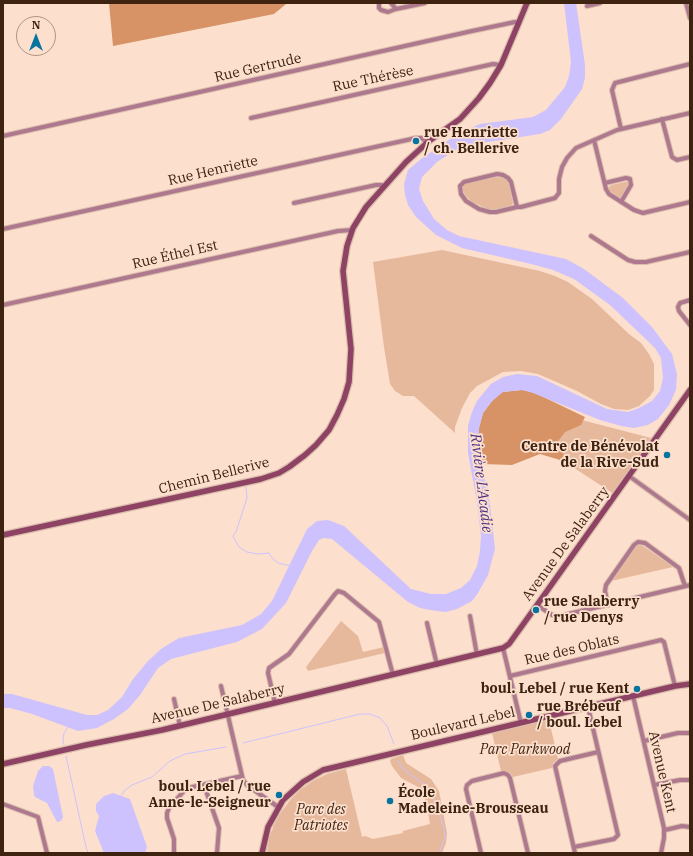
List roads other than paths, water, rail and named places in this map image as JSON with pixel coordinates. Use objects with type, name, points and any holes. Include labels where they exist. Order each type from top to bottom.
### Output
[{"type":"street","points":[[379,3],[379,8],[384,12],[390,12],[396,9],[425,3]]},
{"type":"street","points":[[391,3],[396,9]]},
{"type":"street","name":"Chemin Bellerive","points":[[3,534],[262,479],[285,470],[319,442],[332,424],[342,406],[348,384],[351,353],[343,274],[346,250],[352,230],[363,211],[406,162],[427,143],[456,122],[469,110],[485,91],[501,65],[527,3]]},
{"type":"street","points":[[587,6],[600,3]]},
{"type":"street","points":[[686,3],[690,18]]},
{"type":"street","name":"Rue Gertrude","points":[[3,136],[472,31],[515,22],[519,23]]},
{"type":"street","name":"Rue Thérèse","points":[[251,118],[493,64],[501,65]]},
{"type":"street","points":[[621,129],[612,90],[615,83],[690,64]]},
{"type":"street","points":[[517,207],[511,182],[503,175],[497,174],[464,182],[460,186],[461,194],[465,200],[483,211],[494,212],[517,207],[555,198],[558,196],[560,191],[560,174],[567,158],[576,148],[621,129],[690,113]]},
{"type":"street","points":[[662,119],[672,157],[678,160],[690,158]]},
{"type":"street","name":"Rue Henriette","points":[[3,229],[417,138],[422,138],[427,143]]},
{"type":"street","points":[[594,140],[608,193],[621,202],[636,211],[643,213],[690,202]]},
{"type":"street","points":[[605,183],[626,178],[631,180],[631,185],[621,202]]},
{"type":"street","points":[[294,203],[376,185],[384,186]]},
{"type":"street","name":"Rue Éthel Est","points":[[3,305],[338,231],[352,230]]},
{"type":"street","points":[[591,236],[628,260],[635,262],[646,262],[690,252]]},
{"type":"street","points":[[690,300],[680,303],[678,307],[690,325]]},
{"type":"street","name":"Avenue De Salaberry","points":[[3,764],[70,748],[180,726],[503,648],[509,644],[690,390]]},
{"type":"street","points":[[629,476],[690,520]]},
{"type":"street","points":[[608,605],[605,591],[606,585],[638,542],[645,544],[679,568],[685,586]]},
{"type":"street","points":[[537,605],[550,614],[556,616],[690,585]]},
{"type":"street","points":[[275,703],[268,675],[269,668],[289,654],[338,591],[343,592],[379,622],[393,675]]},
{"type":"street","points":[[470,616],[477,655]]},
{"type":"street","points":[[427,623],[437,665]]},
{"type":"street","name":"Rue des Oblats","points":[[510,676],[661,640],[664,642],[675,686]]},
{"type":"street","points":[[503,648],[521,722]]},
{"type":"street","name":"Boulevard Lebel","points":[[262,853],[266,832],[283,800],[298,785],[313,775],[328,768],[588,706],[675,686],[690,684]]},
{"type":"street","points":[[221,686],[242,776],[247,785],[278,807]]},
{"type":"street","name":"Avenue Kent","points":[[633,696],[665,830],[661,853]]},
{"type":"street","points":[[174,699],[180,726]]},
{"type":"street","points":[[574,847],[614,839],[618,835],[588,706]]},
{"type":"street","points":[[644,741],[680,732],[690,733]]},
{"type":"street","points":[[575,853],[555,766],[560,761],[598,752]]},
{"type":"street","points":[[481,853],[466,786],[472,781],[504,773],[510,778],[528,853]]},
{"type":"street","points":[[174,853],[174,840],[167,817],[168,811],[185,790],[242,776]]},
{"type":"street","points":[[654,785],[680,780],[690,780]]},
{"type":"street","points":[[204,785],[218,824],[219,836],[217,853]]},
{"type":"street","points":[[3,804],[38,817],[47,853]]},
{"type":"street","points":[[665,830],[682,826],[690,827]]},
{"type":"water","name":"Rivière L'Acadie","points":[[564,3],[576,3],[585,65],[585,78],[582,89],[561,119],[550,130],[540,134],[462,146],[437,162],[422,177],[419,189],[423,201],[434,219],[447,230],[459,236],[566,259],[584,269],[623,298],[652,327],[672,354],[677,374],[676,390],[669,405],[658,419],[648,425],[634,428],[621,426],[600,420],[522,390],[503,392],[492,401],[483,413],[479,428],[479,449],[490,505],[495,549],[488,575],[478,593],[472,601],[457,609],[446,612],[436,611],[420,608],[408,602],[332,539],[323,538],[319,540],[312,551],[286,603],[262,629],[237,642],[171,659],[158,668],[140,695],[128,709],[114,719],[97,728],[78,731],[32,714],[10,708],[3,708],[3,694],[12,694],[87,715],[97,715],[108,710],[122,697],[133,679],[148,661],[161,649],[179,638],[242,625],[261,614],[272,601],[307,529],[317,521],[328,520],[344,526],[411,589],[431,594],[446,594],[461,588],[470,580],[477,566],[481,536],[477,502],[468,453],[468,426],[477,401],[491,384],[503,377],[517,374],[537,376],[607,409],[628,412],[652,401],[660,391],[663,378],[661,358],[655,348],[610,305],[574,279],[553,270],[462,248],[436,235],[416,217],[408,205],[405,195],[404,184],[408,170],[421,159],[459,133],[480,124],[533,117],[546,110],[565,87],[569,76],[571,62]]},
{"type":"water","points":[[43,766],[49,766],[53,769],[63,817],[61,821],[57,822],[47,803],[34,795],[33,786],[38,771]]},
{"type":"water","points":[[113,793],[130,799],[147,847],[145,853],[104,853],[95,831],[99,816],[96,811],[96,804],[104,796]]},
{"type":"waterway","points":[[246,487],[247,498],[236,532],[233,536],[239,547],[247,552],[258,554],[269,553],[278,563],[291,566]]},
{"type":"waterway","points":[[243,743],[360,714],[370,714],[380,718],[387,726],[394,744]]},
{"type":"waterway","points":[[64,745],[64,733],[68,727]]},
{"type":"waterway","points":[[122,795],[124,791],[132,785],[152,777],[170,761],[185,754],[226,747]]},
{"type":"waterway","points":[[66,756],[88,853]]},
{"type":"waterway","points":[[398,761],[403,769],[429,788],[432,793],[444,828],[445,838],[439,853]]},
{"type":"place","name":"rue Henriette / ch. Bellerive","points":[[416,141]]},
{"type":"place","name":"Centre de Bénévolat de la Rive-Sud","points":[[667,455]]},
{"type":"place","name":"rue Salaberry / rue Denys","points":[[536,610]]},
{"type":"place","name":"boul. Lebel / rue Kent","points":[[637,689]]},
{"type":"place","name":"rue Brébeuf / boul. Lebel","points":[[529,715]]},
{"type":"place","name":"boul. Lebel / rue Anne-le-Seigneur","points":[[279,795]]},
{"type":"place","name":"École Madeleine-Brousseau","points":[[390,801]]},
{"type":"park label","name":"Parc Parkwood","points":[[525,750]]},
{"type":"park label","name":"Parc des Patriotes","points":[[321,818]]}]
